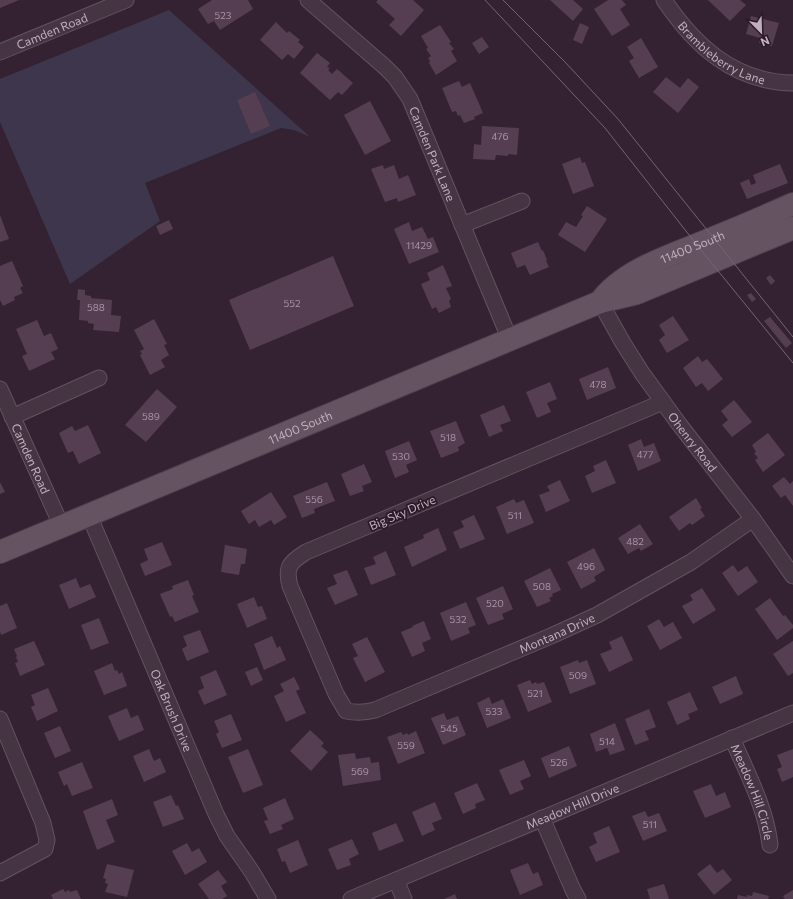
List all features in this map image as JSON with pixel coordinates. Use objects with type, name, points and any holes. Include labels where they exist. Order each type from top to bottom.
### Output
[{"type":"main road","name":"11400 South","points":[[600,302],[616,284],[640,269],[793,204]]},
{"type":"main road","name":"11400 South","points":[[0,552],[600,302],[624,297],[643,290],[793,228]]},
{"type":"street","name":"Camden Road","points":[[0,52],[126,0]]},
{"type":"street","name":"Camden Park Lane","points":[[308,0],[385,67],[403,87],[415,111],[510,340]]},
{"type":"street","name":"Brambleberry Lane","points":[[664,0],[674,15],[700,44],[719,60],[740,72],[759,78],[778,83],[793,83]]},
{"type":"street","points":[[462,225],[522,201]]},
{"type":"street","name":"Ohenry Road","points":[[600,302],[623,343],[663,402],[753,519],[793,576]]},
{"type":"street","points":[[12,417],[99,378]]},
{"type":"street","name":"Camden Road","points":[[0,389],[62,526]]},
{"type":"street","name":"Big Sky Drive","points":[[346,711],[336,694],[290,586],[288,576],[289,566],[296,558],[306,552],[663,402]]},
{"type":"street","name":"Oak Brush Drive","points":[[89,515],[216,814],[227,836],[252,872],[268,899]]},
{"type":"street","name":"Montana Drive","points":[[346,711],[356,713],[374,710],[551,636],[597,615],[691,562],[753,519]]},
{"type":"street","name":"Meadow Hill Drive","points":[[351,899],[732,738],[793,714]]},
{"type":"street","points":[[0,719],[43,823],[47,840],[45,849],[0,873]]},
{"type":"street","name":"Meadow Hill Circle","points":[[732,738],[764,814],[770,846]]},
{"type":"street","points":[[542,818],[572,890],[578,899]]},
{"type":"street","points":[[396,880],[404,899]]},
{"type":"shaded area","points":[[169,10],[310,137],[294,130],[281,128],[145,183],[160,221],[70,284],[0,122],[0,79]]},
{"type":"building","points":[[0,0],[19,0],[0,8]]},
{"type":"building","points":[[212,0],[248,0],[253,9],[220,30],[214,21],[208,24],[198,9]]},
{"type":"building","points":[[378,0],[413,0],[424,10],[401,36],[389,25],[395,19],[376,2]]},
{"type":"building","points":[[550,0],[573,0],[583,9],[573,21]]},
{"type":"building","points":[[608,0],[622,0],[626,5],[620,9],[630,25],[612,36],[594,9]]},
{"type":"building","points":[[708,0],[740,0],[746,5],[730,21]]},
{"type":"building","points":[[751,16],[779,23],[772,46],[759,43],[760,38],[746,34]]},
{"type":"building","points":[[276,22],[287,33],[289,31],[300,40],[298,42],[304,47],[294,59],[288,54],[282,60],[260,40]]},
{"type":"building","points":[[580,23],[589,27],[582,44],[573,40]]},
{"type":"building","points":[[440,25],[451,42],[449,43],[454,49],[451,51],[457,61],[436,75],[429,63],[430,61],[428,58],[431,56],[426,49],[428,48],[421,36]]},
{"type":"building","points":[[482,37],[489,47],[479,54],[472,43]]},
{"type":"building","points":[[641,38],[658,67],[639,78],[629,61],[634,58],[627,47]]},
{"type":"building","points":[[317,53],[330,63],[327,67],[330,68],[328,70],[332,74],[337,69],[353,83],[342,95],[338,92],[330,100],[300,73]]},
{"type":"building","points":[[666,77],[680,88],[688,78],[699,87],[678,113],[653,92]]},
{"type":"building","points":[[459,81],[462,87],[470,83],[483,113],[474,117],[475,119],[464,123],[456,111],[452,112],[442,88]]},
{"type":"building","points":[[255,92],[270,126],[251,134],[237,100]]},
{"type":"building","points":[[370,101],[391,141],[365,155],[344,115]]},
{"type":"building","points":[[482,126],[519,128],[517,155],[496,155],[495,160],[473,159],[474,144],[481,145]]},
{"type":"building","points":[[580,157],[582,163],[585,162],[594,186],[573,194],[562,164]]},
{"type":"building","points":[[780,164],[788,183],[747,199],[740,183],[749,179],[751,185],[756,183],[753,175]]},
{"type":"building","points":[[383,165],[384,169],[394,165],[399,179],[408,175],[416,195],[398,202],[397,198],[385,202],[371,169]]},
{"type":"building","points":[[587,206],[607,219],[585,252],[558,235],[566,222],[576,227]]},
{"type":"building","points":[[0,215],[9,239],[0,242]]},
{"type":"building","points":[[169,220],[173,229],[160,235],[156,226]]},
{"type":"building","points":[[409,222],[412,231],[422,227],[428,239],[433,237],[439,252],[409,264],[394,229]]},
{"type":"building","points":[[538,242],[542,251],[543,250],[549,267],[530,275],[525,265],[517,268],[511,253]]},
{"type":"building","points":[[333,256],[354,306],[250,350],[229,300]]},
{"type":"building","points":[[12,261],[23,286],[20,288],[23,293],[14,297],[15,300],[3,306],[0,300],[0,266]]},
{"type":"building","points":[[443,265],[452,286],[446,288],[451,299],[449,301],[451,307],[439,313],[436,307],[432,309],[421,284],[430,280],[427,273]]},
{"type":"building","points":[[770,275],[775,281],[771,285],[766,278]]},
{"type":"building","points":[[78,289],[85,290],[85,295],[91,296],[91,298],[112,300],[111,315],[121,316],[119,332],[93,330],[94,324],[88,323],[88,321],[79,320],[80,300],[77,300]]},
{"type":"building","points":[[751,293],[756,299],[752,302],[747,295]]},
{"type":"building","points":[[673,316],[689,340],[667,353],[659,340],[665,335],[659,325]]},
{"type":"building","points":[[770,317],[792,343],[786,348],[764,321]]},
{"type":"building","points":[[154,319],[167,344],[164,345],[169,355],[161,360],[165,367],[150,375],[140,355],[142,354],[140,351],[144,349],[134,330]]},
{"type":"building","points":[[37,320],[44,336],[51,333],[58,349],[51,352],[55,359],[29,371],[22,356],[27,354],[16,329]]},
{"type":"building","points":[[698,356],[702,362],[707,359],[723,379],[708,391],[702,383],[696,387],[683,368]]},
{"type":"building","points":[[608,367],[616,388],[587,400],[579,379]]},
{"type":"building","points":[[550,382],[557,399],[547,403],[551,412],[537,418],[526,392]]},
{"type":"building","points":[[157,389],[177,407],[146,442],[125,425]]},
{"type":"building","points":[[734,400],[752,422],[732,437],[722,425],[728,420],[721,411]]},
{"type":"building","points":[[504,405],[511,421],[500,425],[503,431],[489,437],[480,415]]},
{"type":"building","points":[[456,421],[465,443],[458,447],[459,451],[441,458],[430,431]]},
{"type":"building","points":[[88,425],[101,453],[79,464],[73,451],[68,453],[59,433],[72,426],[75,431]]},
{"type":"building","points":[[768,433],[785,455],[763,472],[755,460],[758,458],[754,453],[756,452],[752,445]]},
{"type":"building","points":[[641,439],[644,447],[654,443],[661,461],[638,471],[628,445]]},
{"type":"building","points":[[409,441],[417,460],[406,465],[409,472],[395,478],[385,451]]},
{"type":"building","points":[[606,460],[616,483],[592,493],[585,476],[595,471],[593,466]]},
{"type":"building","points":[[364,464],[372,482],[362,486],[364,491],[350,496],[341,474]]},
{"type":"building","points":[[784,477],[790,484],[793,481],[793,506],[785,495],[781,498],[772,486]]},
{"type":"building","points":[[560,480],[570,501],[546,512],[539,495],[550,491],[547,486]]},
{"type":"building","points":[[0,482],[5,492],[0,494]]},
{"type":"building","points":[[327,482],[335,501],[314,509],[315,513],[302,518],[293,496]]},
{"type":"building","points":[[271,492],[287,517],[274,525],[271,520],[259,527],[255,520],[249,524],[241,511]]},
{"type":"building","points":[[696,498],[702,508],[700,509],[705,516],[692,525],[690,523],[679,531],[669,517]]},
{"type":"building","points":[[514,499],[516,503],[524,500],[534,523],[507,534],[496,507]]},
{"type":"building","points":[[474,515],[485,539],[460,549],[453,532],[464,527],[461,521]]},
{"type":"building","points":[[640,524],[653,544],[641,551],[639,548],[628,554],[618,538]]},
{"type":"building","points":[[438,528],[447,550],[412,567],[404,547],[424,538],[423,535]]},
{"type":"building","points":[[162,542],[172,565],[145,576],[140,564],[148,560],[144,549]]},
{"type":"building","points":[[225,545],[247,549],[245,564],[241,564],[239,575],[221,572]]},
{"type":"building","points":[[594,548],[605,570],[594,577],[596,581],[581,589],[567,562]]},
{"type":"building","points":[[386,551],[396,575],[371,585],[364,568],[376,564],[373,557]]},
{"type":"building","points":[[733,565],[738,572],[747,566],[758,582],[738,596],[722,573]]},
{"type":"building","points":[[550,568],[561,590],[552,594],[553,596],[549,598],[551,601],[537,607],[524,581]]},
{"type":"building","points":[[347,570],[358,595],[335,605],[327,588],[337,584],[333,575]]},
{"type":"building","points":[[76,578],[80,588],[90,584],[96,597],[69,609],[59,585]]},
{"type":"building","points":[[188,580],[194,595],[192,596],[199,612],[175,622],[172,616],[170,617],[160,594],[173,589],[172,586]]},
{"type":"building","points":[[503,586],[513,609],[502,614],[504,619],[488,625],[476,598]]},
{"type":"building","points":[[702,588],[716,610],[693,624],[682,606],[693,600],[690,595]]},
{"type":"building","points":[[254,597],[258,607],[262,606],[267,619],[247,628],[237,604]]},
{"type":"building","points":[[770,598],[783,616],[785,615],[793,625],[793,628],[777,640],[755,609]]},
{"type":"building","points":[[466,602],[476,625],[468,628],[470,633],[451,641],[440,613]]},
{"type":"building","points":[[7,603],[17,628],[1,635],[0,606]]},
{"type":"building","points":[[99,618],[109,643],[91,650],[81,625]]},
{"type":"building","points":[[659,619],[664,627],[673,622],[682,638],[660,650],[647,626]]},
{"type":"building","points":[[424,621],[431,639],[422,643],[425,651],[412,657],[401,632]]},
{"type":"building","points":[[200,630],[209,652],[187,661],[182,649],[187,646],[183,636]]},
{"type":"building","points":[[272,636],[277,648],[280,646],[286,660],[264,670],[254,644]]},
{"type":"building","points":[[622,636],[633,660],[609,672],[600,654],[612,649],[609,642]]},
{"type":"building","points":[[367,637],[385,672],[365,682],[353,658],[358,656],[352,644]]},
{"type":"building","points":[[34,641],[45,665],[20,676],[15,663],[18,662],[14,649]]},
{"type":"building","points":[[793,641],[793,673],[788,676],[773,654]]},
{"type":"building","points":[[578,660],[579,663],[587,660],[596,684],[570,694],[560,667]]},
{"type":"building","points":[[112,663],[115,671],[117,670],[119,674],[122,672],[127,686],[104,695],[94,671]]},
{"type":"building","points":[[257,667],[263,680],[251,686],[245,672]]},
{"type":"building","points":[[216,670],[227,695],[204,705],[198,691],[204,688],[200,677]]},
{"type":"building","points":[[736,676],[743,694],[720,704],[712,687]]},
{"type":"building","points":[[294,677],[300,689],[296,691],[306,713],[286,722],[274,696],[284,691],[280,684]]},
{"type":"building","points":[[530,680],[532,684],[536,682],[537,684],[544,682],[552,702],[528,712],[517,685]]},
{"type":"building","points":[[48,688],[58,711],[37,721],[31,707],[35,705],[31,695]]},
{"type":"building","points":[[690,692],[698,710],[688,714],[690,719],[677,725],[667,702]]},
{"type":"building","points":[[489,697],[492,704],[503,699],[511,718],[487,728],[477,703]]},
{"type":"building","points":[[127,708],[131,718],[138,715],[144,730],[119,741],[108,716]]},
{"type":"building","points":[[649,709],[656,727],[645,731],[649,740],[635,745],[625,719]]},
{"type":"building","points":[[444,713],[447,720],[458,716],[466,735],[443,745],[431,718]]},
{"type":"building","points":[[231,714],[242,740],[222,748],[216,734],[219,732],[214,721]]},
{"type":"building","points":[[615,723],[625,750],[610,755],[607,748],[596,752],[590,734]]},
{"type":"building","points":[[60,726],[71,751],[55,758],[44,733]]},
{"type":"building","points":[[310,730],[324,743],[321,746],[328,752],[311,771],[290,751]]},
{"type":"building","points":[[416,731],[425,753],[398,764],[387,737],[401,732],[403,735],[407,733],[408,735]]},
{"type":"building","points":[[569,746],[577,766],[549,778],[541,758]]},
{"type":"building","points":[[149,749],[154,761],[160,758],[166,772],[144,782],[133,756]]},
{"type":"building","points":[[248,749],[263,785],[243,793],[228,757]]},
{"type":"building","points":[[793,749],[793,777],[782,782],[777,769],[782,767],[777,755]]},
{"type":"building","points":[[355,753],[356,759],[370,757],[371,763],[379,762],[381,780],[343,786],[338,755]]},
{"type":"building","points":[[524,760],[531,776],[520,781],[524,789],[510,795],[499,770]]},
{"type":"building","points":[[82,762],[93,788],[72,796],[67,784],[64,786],[58,772]]},
{"type":"building","points":[[477,783],[485,800],[475,804],[476,808],[463,814],[454,793]]},
{"type":"building","points":[[711,784],[716,796],[725,792],[731,807],[705,818],[693,791]]},
{"type":"building","points":[[171,795],[176,806],[178,805],[184,819],[163,827],[153,802]]},
{"type":"building","points":[[285,798],[294,819],[281,825],[283,829],[270,834],[264,821],[268,820],[263,808]]},
{"type":"building","points":[[112,799],[118,815],[106,820],[115,842],[97,850],[83,811]]},
{"type":"building","points":[[435,802],[442,819],[432,823],[435,830],[422,836],[412,812]]},
{"type":"building","points":[[645,811],[648,817],[659,813],[667,831],[643,841],[632,816]]},
{"type":"building","points":[[396,823],[404,841],[379,851],[372,833]]},
{"type":"building","points":[[609,826],[620,852],[596,862],[589,847],[597,843],[593,833]]},
{"type":"building","points":[[352,839],[359,854],[349,859],[351,865],[337,870],[328,849]]},
{"type":"building","points":[[298,840],[308,865],[290,873],[285,861],[282,862],[277,849]]},
{"type":"building","points":[[187,843],[192,852],[199,848],[207,862],[185,875],[172,851]]},
{"type":"building","points":[[528,863],[533,874],[538,872],[543,885],[520,895],[510,870]]},
{"type":"building","points":[[107,864],[134,870],[127,897],[105,892],[108,884],[105,883],[106,879],[103,878]]},
{"type":"building","points":[[710,864],[717,873],[723,869],[732,880],[714,895],[697,874]]},
{"type":"building","points":[[218,870],[227,882],[221,886],[227,896],[222,899],[209,899],[198,884]]},
{"type":"building","points":[[664,884],[669,899],[650,899],[647,889]]},
{"type":"building","points":[[63,889],[65,892],[69,890],[70,892],[77,890],[81,899],[53,899],[51,895]]},
{"type":"building","points":[[793,890],[793,899],[785,899],[783,896]]},
{"type":"building","points":[[753,892],[769,896],[768,899],[737,899],[738,895],[747,897],[747,895],[752,896]]},
{"type":"building","points":[[455,894],[457,899],[444,899]]},
{"type":"tram line","points":[[485,0],[605,128],[697,245],[793,363]]},
{"type":"tram line","points":[[503,0],[565,62],[618,119],[793,337]]}]
